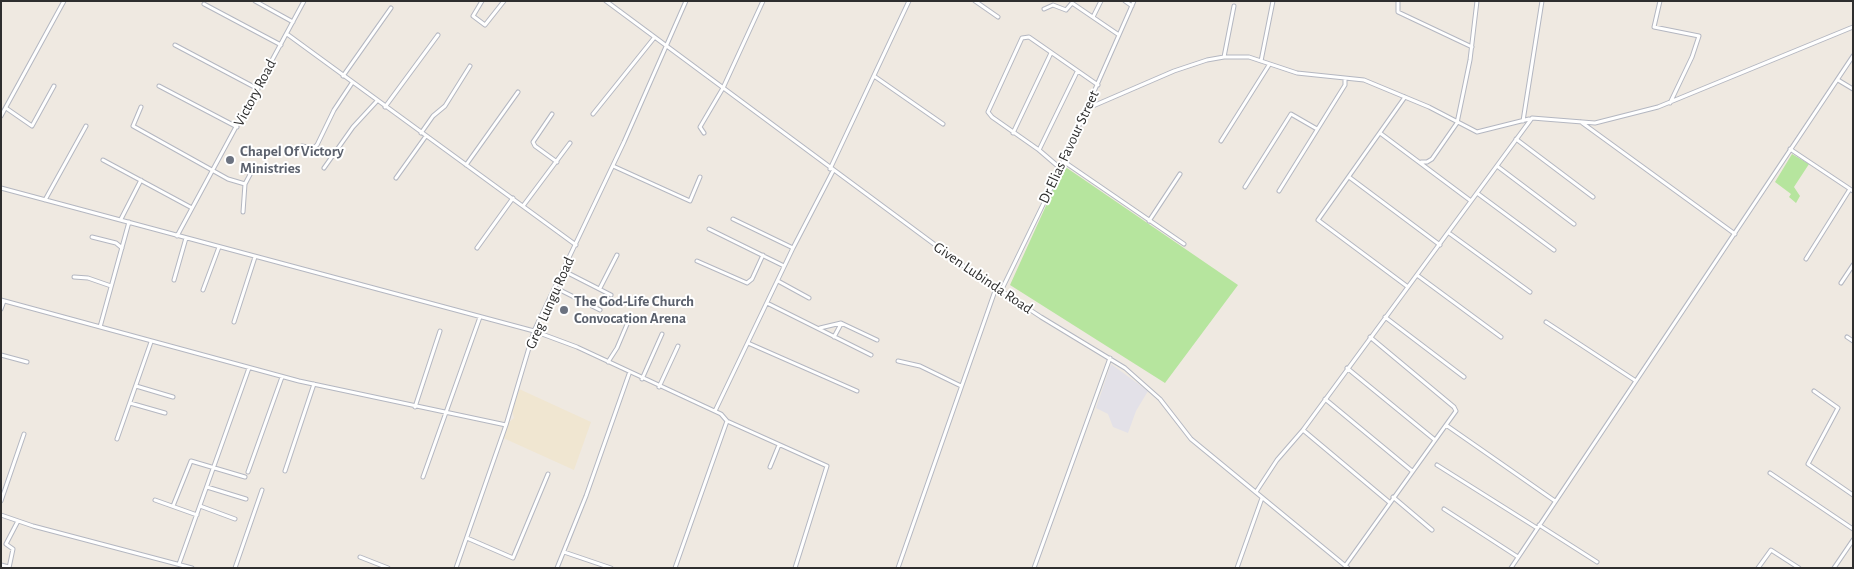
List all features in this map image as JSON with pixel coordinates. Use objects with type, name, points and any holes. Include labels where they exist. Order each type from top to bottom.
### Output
[{"type":"street","points":[[1,116],[64,1]]},
{"type":"street","points":[[255,1],[293,22]]},
{"type":"street","name":"Victory Road","points":[[178,236],[304,1]]},
{"type":"street","points":[[482,1],[473,16],[486,25],[504,1]]},
{"type":"street","name":"Given Lubinda Road","points":[[606,1],[832,170],[996,288],[1110,358],[1150,389],[1191,439],[1346,567]]},
{"type":"street","name":"Greg Lungu Road","points":[[456,568],[506,425],[534,331],[613,166],[686,1]]},
{"type":"street","points":[[704,133],[700,127],[723,88],[763,1]]},
{"type":"street","points":[[715,411],[832,170],[856,111],[909,1]]},
{"type":"street","points":[[975,1],[998,17]]},
{"type":"street","points":[[1093,17],[1101,1]]},
{"type":"street","points":[[1125,1],[1132,6]]},
{"type":"street","name":"Dr Elias Favour Street","points":[[1001,291],[1060,168],[1134,1]]},
{"type":"street","points":[[1261,61],[1273,1]]},
{"type":"street","points":[[1398,1],[1398,12],[1472,47]]},
{"type":"street","points":[[1421,162],[1429,161],[1444,144],[1457,123],[1472,47],[1478,1]]},
{"type":"street","points":[[1522,121],[1542,1]]},
{"type":"street","points":[[1660,1],[1654,26],[1699,36],[1692,57],[1670,103]]},
{"type":"street","points":[[1044,9],[1053,5],[1066,10],[1072,3],[1119,35]]},
{"type":"street","points":[[204,4],[281,45]]},
{"type":"street","points":[[1224,57],[1234,6]]},
{"type":"street","points":[[343,76],[391,8]]},
{"type":"street","points":[[1086,109],[1174,71],[1224,57],[1249,57],[1269,65],[1314,77],[1364,80],[1430,107],[1477,132],[1532,118],[1595,122],[1670,103],[1853,26]]},
{"type":"street","points":[[287,34],[576,245]]},
{"type":"street","points":[[385,107],[438,35]]},
{"type":"street","points":[[1060,168],[1039,150],[992,118],[988,112],[1022,38],[1029,37],[1098,85]]},
{"type":"street","points":[[593,114],[654,38]]},
{"type":"street","points":[[175,45],[258,89]]},
{"type":"street","points":[[1013,133],[1051,54]]},
{"type":"street","points":[[1511,568],[1853,56]]},
{"type":"street","points":[[1221,141],[1269,65]]},
{"type":"street","points":[[421,133],[433,116],[444,106],[470,66]]},
{"type":"street","points":[[1039,150],[1078,72]]},
{"type":"street","points":[[874,76],[943,124]]},
{"type":"street","points":[[1279,191],[1345,84],[1345,79]]},
{"type":"street","points":[[1838,80],[1853,89]]},
{"type":"street","points":[[302,146],[313,148],[317,145],[334,110],[352,83]]},
{"type":"street","points":[[6,108],[32,126],[54,86]]},
{"type":"street","points":[[158,86],[237,127]]},
{"type":"street","points":[[466,165],[518,92]]},
{"type":"street","points":[[1405,97],[1318,220],[1408,287]]},
{"type":"street","points":[[324,168],[353,128],[377,101]]},
{"type":"street","points":[[141,107],[133,126],[228,179],[245,184]]},
{"type":"street","points":[[552,114],[533,142],[535,146],[556,162]]},
{"type":"street","points":[[1245,187],[1291,114],[1317,129]]},
{"type":"street","points":[[1256,492],[1277,460],[1303,430],[1532,118]]},
{"type":"street","points":[[1580,122],[1735,234]]},
{"type":"street","points":[[1593,131],[1595,122]]},
{"type":"street","points":[[45,200],[86,126]]},
{"type":"street","points":[[1380,133],[1471,201]]},
{"type":"street","points":[[396,178],[426,136]]},
{"type":"street","points":[[1516,139],[1593,198]]},
{"type":"street","points":[[523,206],[570,143]]},
{"type":"street","points":[[1790,150],[1852,190],[1806,259]]},
{"type":"street","points":[[103,160],[192,208]]},
{"type":"street","points":[[1063,161],[1184,244]]},
{"type":"street","points":[[1429,161],[1430,170]]},
{"type":"street","points":[[613,166],[690,201],[700,177]]},
{"type":"street","points":[[1497,166],[1574,224]]},
{"type":"street","points":[[243,212],[245,184],[252,169]]},
{"type":"street","points":[[1149,221],[1180,174]]},
{"type":"street","points":[[1349,176],[1440,245]]},
{"type":"street","points":[[121,219],[141,180]]},
{"type":"street","points":[[1,188],[534,331],[577,347],[630,374],[715,411],[725,417],[727,421],[827,466],[795,568]]},
{"type":"street","points":[[1477,193],[1554,250]]},
{"type":"street","points":[[477,248],[513,198]]},
{"type":"street","points":[[733,219],[793,248]]},
{"type":"street","points":[[100,328],[129,222]]},
{"type":"street","points":[[709,229],[784,266]]},
{"type":"street","points":[[1449,233],[1530,292]]},
{"type":"street","points":[[92,237],[116,243],[122,248]]},
{"type":"street","points":[[174,280],[186,238]]},
{"type":"street","points":[[203,290],[219,247]]},
{"type":"street","points":[[600,288],[616,255]]},
{"type":"street","points":[[697,261],[747,283],[752,279],[763,255]]},
{"type":"street","points":[[234,322],[254,257]]},
{"type":"street","points":[[1840,283],[1853,265]]},
{"type":"street","points":[[564,271],[611,295]]},
{"type":"street","points":[[1417,275],[1501,337]]},
{"type":"street","points":[[74,277],[88,278],[111,286]]},
{"type":"street","points":[[778,281],[809,298]]},
{"type":"street","points":[[556,288],[600,310]]},
{"type":"street","points":[[898,568],[960,386],[996,288]]},
{"type":"street","points":[[1,309],[3,301],[282,377],[445,414],[506,425]]},
{"type":"street","points":[[767,302],[871,356]]},
{"type":"street","points":[[423,477],[480,316]]},
{"type":"street","points":[[1385,317],[1464,377]]},
{"type":"street","points":[[608,362],[617,348],[628,322]]},
{"type":"street","points":[[1546,322],[1636,381]]},
{"type":"street","points":[[820,328],[841,323],[877,340]]},
{"type":"street","points":[[834,337],[841,323]]},
{"type":"street","points":[[415,407],[440,331]]},
{"type":"street","points":[[642,379],[662,334]]},
{"type":"street","points":[[1346,567],[1389,502],[1455,414],[1454,407],[1370,337]]},
{"type":"street","points":[[1847,337],[1853,341]]},
{"type":"street","points":[[117,439],[151,342]]},
{"type":"street","points":[[748,343],[857,391]]},
{"type":"street","points":[[659,387],[678,346]]},
{"type":"street","points":[[1,355],[27,362]]},
{"type":"street","points":[[1034,568],[1110,358]]},
{"type":"street","points":[[898,360],[920,366],[960,386]]},
{"type":"street","points":[[179,564],[249,368]]},
{"type":"street","points":[[1347,368],[1435,440]]},
{"type":"street","points":[[557,568],[630,374]]},
{"type":"street","points":[[248,472],[282,377]]},
{"type":"street","points":[[285,471],[314,384]]},
{"type":"street","points":[[136,386],[173,397]]},
{"type":"street","points":[[1814,391],[1838,408],[1808,464],[1853,495]]},
{"type":"street","points":[[1325,399],[1412,471]]},
{"type":"street","points":[[130,403],[165,413]]},
{"type":"street","points":[[675,568],[727,421]]},
{"type":"street","points":[[1446,425],[1555,501]]},
{"type":"street","points":[[1303,430],[1389,502]]},
{"type":"street","points":[[1,501],[24,434]]},
{"type":"street","points":[[770,466],[779,445]]},
{"type":"street","points":[[173,506],[190,460],[245,477]]},
{"type":"street","points":[[1438,465],[1597,562]]},
{"type":"street","points":[[1770,473],[1853,529]]},
{"type":"street","points":[[466,538],[513,558],[548,474]]},
{"type":"street","points":[[206,487],[246,498]]},
{"type":"street","points":[[235,568],[262,490]]},
{"type":"street","points":[[1237,568],[1262,497]]},
{"type":"street","points":[[1393,497],[1432,530]]},
{"type":"street","points":[[155,500],[197,515]]},
{"type":"street","points":[[200,506],[235,519]]},
{"type":"street","points":[[1444,509],[1518,557]]},
{"type":"street","points":[[1,515],[192,568]]},
{"type":"street","points":[[1,565],[9,568],[13,551],[6,544],[18,521]]},
{"type":"street","points":[[1834,568],[1853,540]]},
{"type":"street","points":[[1758,568],[1771,550],[1799,568]]},
{"type":"street","points":[[564,552],[611,568]]},
{"type":"street","points":[[360,557],[388,568]]},
{"type":"shaded area","points":[[1111,364],[1148,391],[1136,411],[1128,433],[1113,427],[1108,414],[1096,408]]},
{"type":"shaded area","points":[[517,388],[591,422],[574,470],[501,437],[508,423],[514,418],[512,411]]},
{"type":"green space","points":[[1792,154],[1809,164],[1794,187],[1800,196],[1796,203],[1789,197],[1791,194],[1775,182]]},
{"type":"green space","points":[[1064,166],[1238,285],[1165,383],[1010,285]]},
{"type":"place","name":"Chapel Of Victory Ministries","points":[[230,160]]},
{"type":"place","name":"The God-Life Church Convocation Arena","points":[[564,310]]}]
